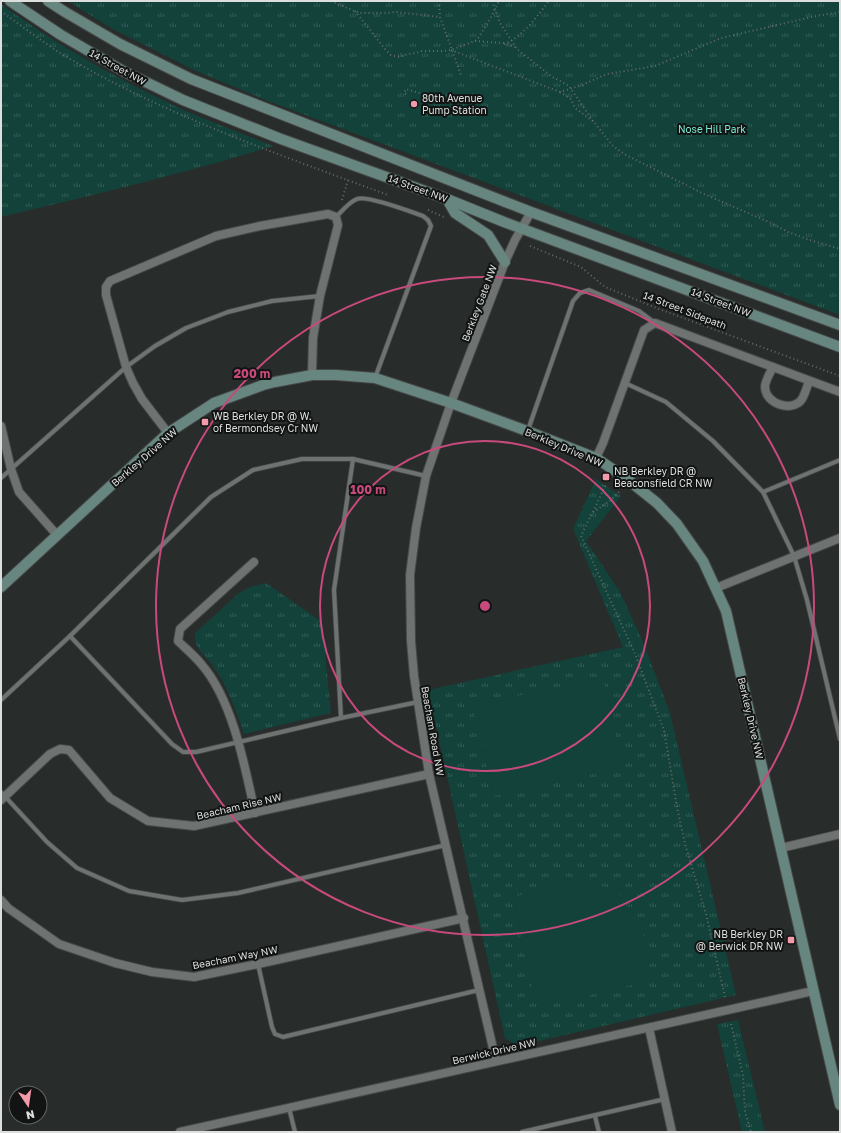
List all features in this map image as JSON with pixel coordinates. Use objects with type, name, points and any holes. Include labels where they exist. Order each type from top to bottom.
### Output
[{"type":"main road","name":"14 Street NW","points":[[10,1],[61,35],[125,72],[183,100],[281,139],[447,199],[840,347]]},
{"type":"main road","name":"14 Street NW","points":[[48,1],[120,44],[191,79],[531,212],[840,325]]},
{"type":"main road","points":[[447,199],[455,213],[488,235],[505,262]]},
{"type":"main road","name":"Berkley Drive NW","points":[[1,587],[168,434],[214,403],[263,385],[312,376],[336,375],[375,378],[451,403],[596,458],[635,485],[657,503],[672,519],[703,561],[728,618],[840,1105]]},
{"type":"street","name":"Berkley Gate NW","points":[[451,403],[505,262],[521,228],[531,212]]},
{"type":"street","points":[[168,434],[142,399],[126,367],[106,295],[106,287],[110,281],[174,252],[216,236],[260,226],[328,214],[336,217],[338,225],[320,296],[313,338],[312,376]]},
{"type":"street","points":[[596,458],[603,443],[644,330],[655,323],[840,392]]},
{"type":"street","points":[[773,367],[765,385],[765,393],[775,403],[786,406],[795,404],[802,400],[809,381]]},
{"type":"street","name":"Beacham Road NW","points":[[451,403],[426,476],[416,528],[410,575],[411,641],[414,676],[429,774],[447,844],[496,1060]]},
{"type":"street","points":[[1,426],[11,469],[19,492],[57,535]]},
{"type":"street","points":[[716,588],[840,538]]},
{"type":"street","points":[[254,562],[180,629],[178,641],[203,665],[221,694],[239,742],[255,813]]},
{"type":"street","name":"Beacham Rise NW","points":[[2,796],[50,754],[60,749],[70,750],[110,798],[148,821],[194,826],[429,774]]},
{"type":"street","points":[[781,848],[840,834]]},
{"type":"street","name":"Beacham Way NW","points":[[1,900],[8,908],[59,944],[115,963],[152,972],[194,977],[464,918]]},
{"type":"street","name":"Berwick Drive NW","points":[[180,1132],[814,990]]},
{"type":"street","points":[[649,1028],[672,1132]]},
{"type":"lane","points":[[336,217],[352,201],[359,198],[390,205],[423,216],[428,220],[431,226],[375,378]]},
{"type":"lane","points":[[527,431],[572,302],[580,293],[589,290],[639,311],[655,323]]},
{"type":"lane","points":[[1,478],[126,367],[155,346],[186,328],[228,312],[272,301],[320,296]]},
{"type":"lane","points":[[625,383],[666,402],[713,441],[763,492],[794,556],[807,600],[840,739]]},
{"type":"lane","points":[[1,700],[70,636],[212,497],[253,470],[302,459],[353,459],[426,476]]},
{"type":"lane","points":[[340,718],[334,590],[353,459]]},
{"type":"lane","points":[[763,492],[840,460]]},
{"type":"lane","points":[[70,636],[172,744],[183,752],[196,752],[340,718],[418,702]]},
{"type":"lane","points":[[2,796],[47,842],[77,868],[129,891],[182,900],[238,893],[447,844]]},
{"type":"lane","points":[[258,964],[272,1027],[275,1034],[283,1037],[479,990]]},
{"type":"lane","points":[[522,1132],[665,1099]]},
{"type":"lane","points":[[289,1108],[295,1132]]},
{"type":"lane","points":[[595,1116],[599,1132]]},
{"type":"path","points":[[331,1],[359,13],[396,12],[440,17]]},
{"type":"path","points":[[439,1],[440,17],[461,75]]},
{"type":"path","points":[[492,1],[500,23],[514,45],[526,58],[571,88],[612,145],[624,154],[704,194],[772,223],[788,232],[840,249]]},
{"type":"path","points":[[355,11],[380,43],[394,56],[399,57],[422,51],[452,50],[475,41],[479,37],[499,1]]},
{"type":"path","points":[[504,44],[512,41],[531,23],[549,1]]},
{"type":"path","points":[[560,92],[582,85],[607,74],[655,66],[720,38],[840,12]]},
{"type":"path","points":[[514,45],[515,38]]},
{"type":"path","points":[[475,41],[504,44],[517,48]]},
{"type":"path","points":[[452,50],[560,92],[571,99],[575,108],[594,122]]},
{"type":"path","points":[[406,94],[404,93],[406,89],[450,102]]},
{"type":"path","name":"14 Street Sidepath","points":[[530,246],[581,267],[605,287],[659,309],[840,376]]},
{"type":"path","points":[[606,484],[581,536],[634,654],[664,730],[685,844],[706,914],[725,997]]},
{"type":"path","points":[[592,513],[611,500],[619,492]]},
{"type":"path","points":[[731,1024],[743,1075],[745,1112],[751,1132]]},
{"type":"green space","name":"Nose Hill Park","points":[[68,1],[840,1],[840,315],[268,101],[194,70],[109,27]]},
{"type":"green space","points":[[1,4],[84,58],[127,82],[183,110],[273,146],[171,175],[1,217]]},
{"type":"green space","points":[[596,479],[621,496],[586,541],[620,592],[643,642],[670,713],[736,995],[518,1046],[505,1038],[428,690],[623,647],[573,529]]},
{"type":"green space","points":[[266,583],[322,622],[331,713],[244,734],[234,706],[222,680],[197,646],[195,633],[239,593],[250,587]]},
{"type":"green space","points":[[603,677],[623,767],[494,796],[473,706]]},
{"type":"green space","points":[[565,879],[616,889],[643,932],[648,981],[548,1005],[534,999],[513,898]]},
{"type":"green space","points":[[738,1020],[765,1132],[742,1132],[717,1024]]},
{"type":"place","name":"80th Avenue Pump Station","points":[[414,104]]},
{"type":"place","name":"WB Berkley DR @ W. of Bermondsey Cr NW","points":[[205,422]]},
{"type":"place","name":"NB Berkley DR @ Beaconsfield CR NW","points":[[606,477]]},
{"type":"place","name":"NB Berkley DR @ Berwick DR NW","points":[[791,940]]}]
